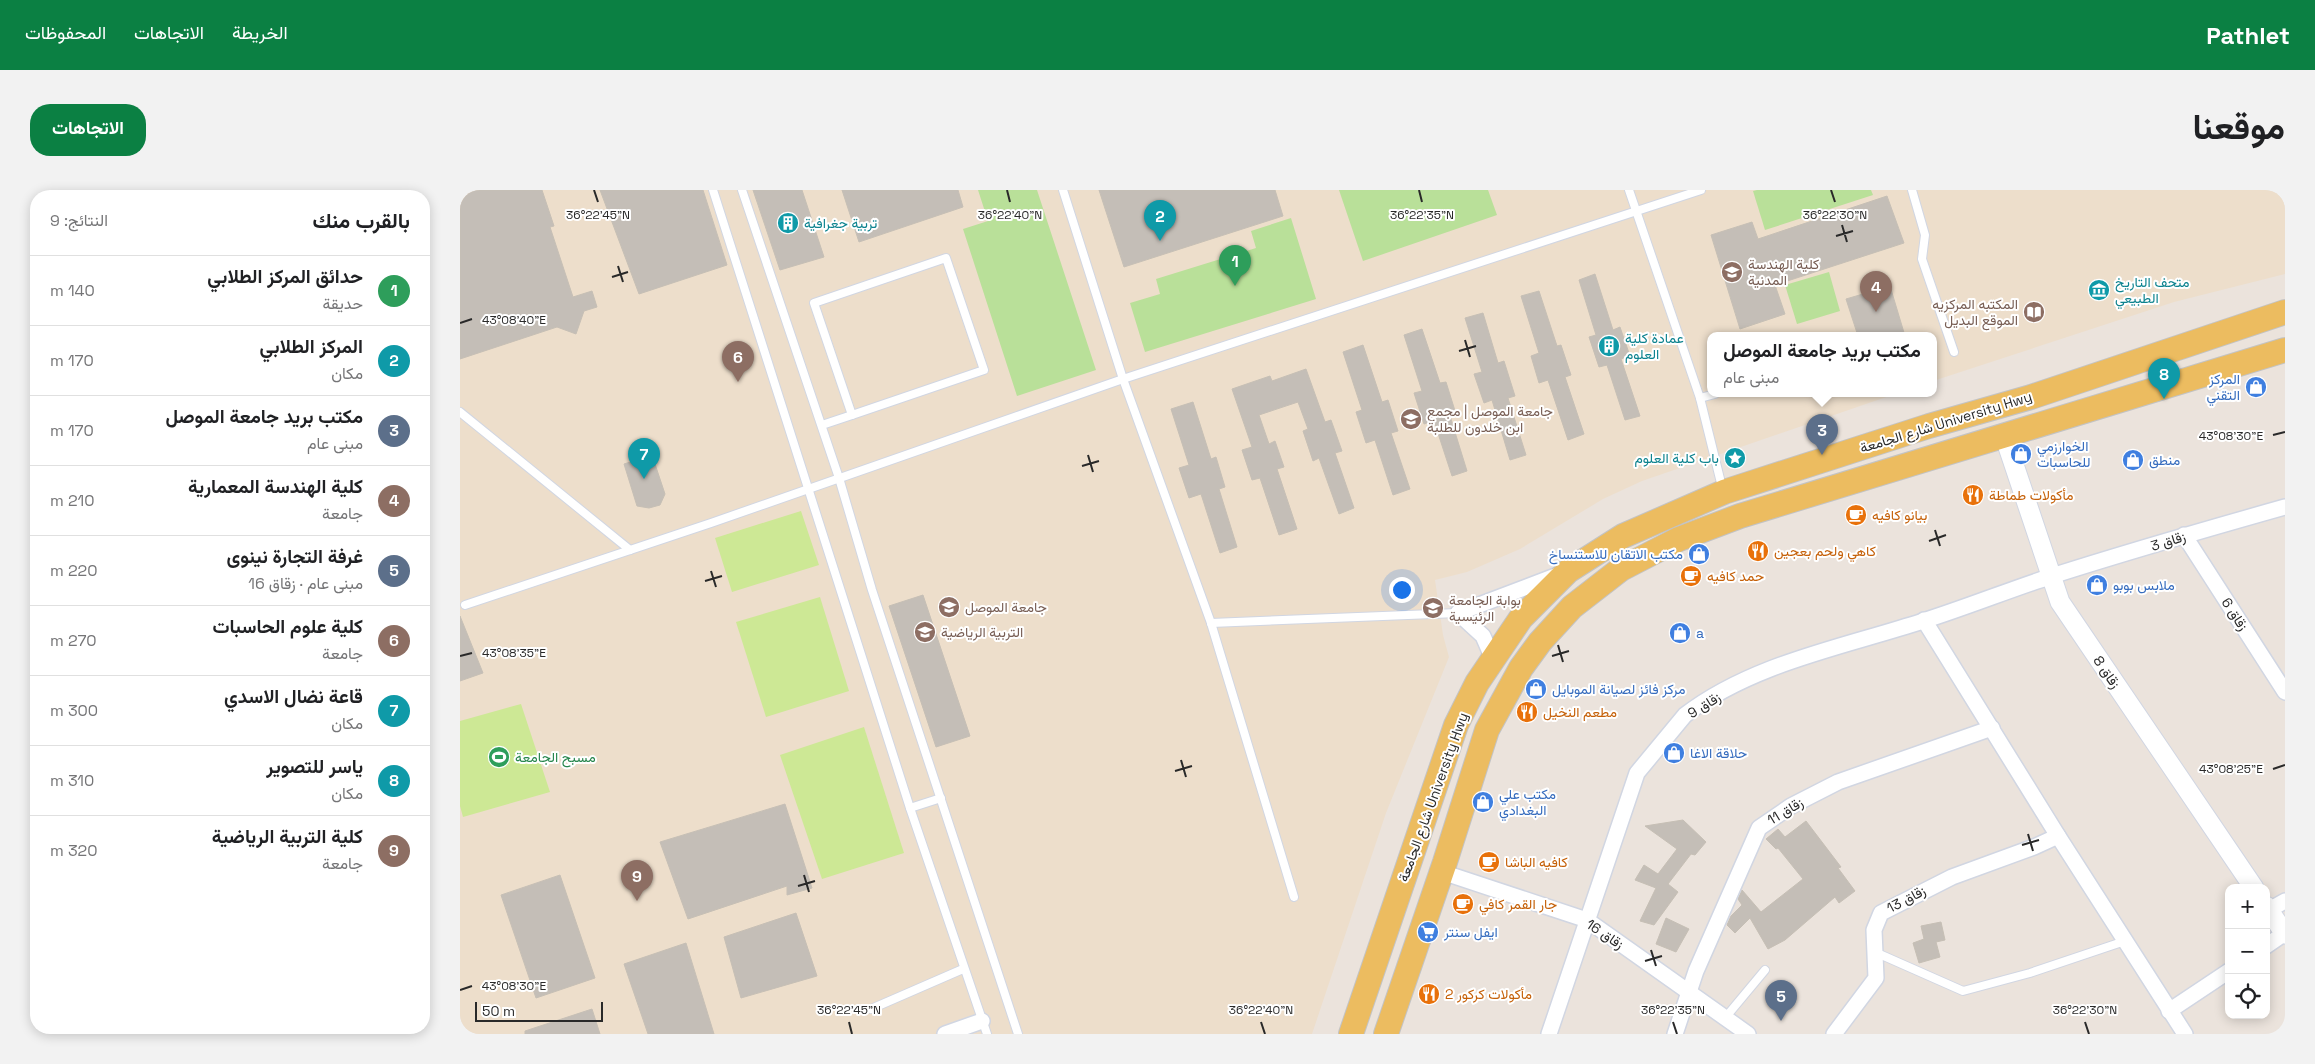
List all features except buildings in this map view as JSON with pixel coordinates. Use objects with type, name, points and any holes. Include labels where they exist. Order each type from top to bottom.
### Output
[{"type":"main road","name":"شارع الجامعة University Hwy","points":[[1350,1034],[1456,725],[1477,683],[1521,618],[1568,571],[1623,536],[1724,492],[1928,426],[2031,397],[2285,312]]},
{"type":"main road","name":"شارع الجامعة University Hwy","points":[[1386,1034],[1442,872],[1487,730],[1522,668],[1540,642],[1585,596],[1621,569],[1679,539],[1740,516],[2285,350]]},
{"type":"street","name":"زقاق 8","points":[[2004,436],[2060,602],[2251,884]]},
{"type":"street","name":"زقاق 3","points":[[2051,577],[2184,535],[2285,507]]},
{"type":"street","name":"زقاق 6","points":[[2184,535],[2285,692]]},
{"type":"street","points":[[1493,659],[1483,636],[1458,613],[1568,571]]},
{"type":"street","name":"زقاق 9","points":[[1549,1034],[1637,773],[1685,715],[1746,680],[1786,663],[1924,620],[2051,577]]},
{"type":"street","points":[[1924,620],[2058,836],[2185,1034]]},
{"type":"street","name":"زقاق 11","points":[[1675,1034],[1703,954],[1759,828],[1791,806],[1838,782],[1992,728]]},
{"type":"street","name":"زقاق 13","points":[[1834,1034],[1876,978],[1877,952],[1874,930],[1881,912],[1952,877],[2034,847],[2058,836]]},
{"type":"street","name":"زقاق 16","points":[[1442,872],[1587,920],[1688,994],[1748,1034]]},
{"type":"street","points":[[2270,943],[2285,934],[2273,906]]},
{"type":"street","points":[[2169,1011],[2225,974]]},
{"type":"street","points":[[945,1034],[984,1028]]},
{"type":"lane","points":[[713,190],[806,489],[984,1028]]},
{"type":"lane","points":[[742,190],[822,426],[872,590],[1018,1034]]},
{"type":"lane","points":[[1063,190],[1123,379],[1211,623],[1294,897]]},
{"type":"lane","points":[[1628,190],[1700,398],[1724,492]]},
{"type":"lane","points":[[465,605],[630,550],[1123,379],[1701,190]]},
{"type":"lane","points":[[1912,190],[1925,234],[1922,259],[1954,352]]},
{"type":"lane","points":[[822,426],[984,370],[946,258],[814,303],[852,415]]},
{"type":"lane","points":[[1700,398],[1707,396]]},
{"type":"lane","points":[[460,412],[630,550]]},
{"type":"lane","points":[[1211,623],[1458,613]]},
{"type":"lane","points":[[910,808],[941,798]]},
{"type":"lane","points":[[1877,952],[1963,991],[2030,973],[2125,941]]},
{"type":"lane","points":[[871,1009],[963,969]]},
{"type":"lane","points":[[1724,1018],[1765,970]]},
{"type":"shaded area","name":"جامعة الموصل","points":[[460,190],[2285,190],[2285,274],[2174,302],[1937,380],[1937,332],[1707,332],[1707,397],[1886,397],[1642,481],[1603,499],[1520,549],[1467,572],[1435,580],[1443,635],[1449,657],[1386,813],[1312,1034],[460,1034]]},
{"type":"green space","points":[[978,190],[1037,190],[1096,370],[1017,396],[963,229],[988,221]]},
{"type":"green space","points":[[1339,190],[1488,190],[1497,215],[1363,261]]},
{"type":"green space","points":[[1871,190],[1873,195],[1765,230],[1753,191]]},
{"type":"green space","points":[[1291,218],[1316,299],[1145,352],[1130,303],[1160,294],[1156,279],[1256,248],[1251,231]]},
{"type":"green space","points":[[1829,272],[1840,311],[1797,324],[1785,285]]},
{"type":"green space","points":[[801,511],[819,565],[732,592],[715,538]]},
{"type":"green space","points":[[820,597],[849,691],[766,717],[736,622]]},
{"type":"green space","name":"مسبح الجامعة","points":[[521,704],[550,792],[463,817],[460,806],[460,721]]},
{"type":"green space","points":[[864,727],[904,853],[822,879],[780,755]]},
{"type":"place","name":"تربية جغرافية","points":[[788,223]]},
{"type":"place","name":"المركز الطلابي","points":[[1160,241]]},
{"type":"place","name":"كلية الهندسة المدنية","points":[[1732,272]]},
{"type":"place","name":"حدائق المركز الطلابي","points":[[1235,286]]},
{"type":"place","name":"متحف التاريخ الطبيعي","points":[[2099,290]]},
{"type":"place","name":"كلية الهندسة المعمارية","points":[[1876,312]]},
{"type":"place","name":"المكتبه المركزيه الموقع البديل","points":[[2034,312]]},
{"type":"place","name":"عمادة كلية العلوم","points":[[1609,346]]},
{"type":"place","name":"كلية علوم الحاسبات","points":[[738,382]]},
{"type":"place","name":"المركز التقني","points":[[2256,387]]},
{"type":"place","name":"ياسر للتصوير","points":[[2164,399]]},
{"type":"place","name":"جامعة الموصل | مجمع ابن خلدون للطلبة","points":[[1411,419]]},
{"type":"place","name":"الخوارزمي للحاسبات","points":[[2021,454]]},
{"type":"place","name":"مكتب بريد جامعة الموصل","points":[[1822,455]]},
{"type":"place","name":"باب كلية العلوم","points":[[1735,458]]},
{"type":"place","name":"منطق","points":[[2133,460]]},
{"type":"place","name":"قاعة نضال الاسدي","points":[[644,479]]},
{"type":"place","name":"مأكولات طماطة","points":[[1973,495]]},
{"type":"place","name":"بيانو كافيه","points":[[1856,515]]},
{"type":"place","name":"كاهي ولحم بعجين","points":[[1758,551]]},
{"type":"place","name":"مكتب الاتقان للاستنساخ","points":[[1699,554]]},
{"type":"place","name":"حمد كافيه","points":[[1691,576]]},
{"type":"place","name":"ملابس بوبو","points":[[2097,585]]},
{"type":"place","name":"جامعة الموصل","points":[[949,607]]},
{"type":"place","name":"بوابة الجامعة الرئيسية","points":[[1433,608]]},
{"type":"place","name":"التربية الرياضية","points":[[925,632]]},
{"type":"place","name":"a","points":[[1680,633]]},
{"type":"place","name":"مركز فائز لصيانة الموبايل","points":[[1536,689]]},
{"type":"place","name":"مطعم النخيل","points":[[1527,712]]},
{"type":"place","name":"حلاقة الاغا","points":[[1674,753]]},
{"type":"place","name":"مسبح الجامعة","points":[[499,757]]},
{"type":"place","name":"مكتب علي البغدادي","points":[[1483,802]]},
{"type":"place","name":"كافيه الباشا","points":[[1489,862]]},
{"type":"place","name":"كلية التربية الرياضية","points":[[637,901]]},
{"type":"place","name":"جار القمر كافي","points":[[1463,904]]},
{"type":"place","name":"ايفل سنتر","points":[[1428,932]]},
{"type":"place","name":"مأكولات كركور 2","points":[[1429,994]]},
{"type":"place","name":"غرفة التجارة نينوى","points":[[1781,1021]]}]
